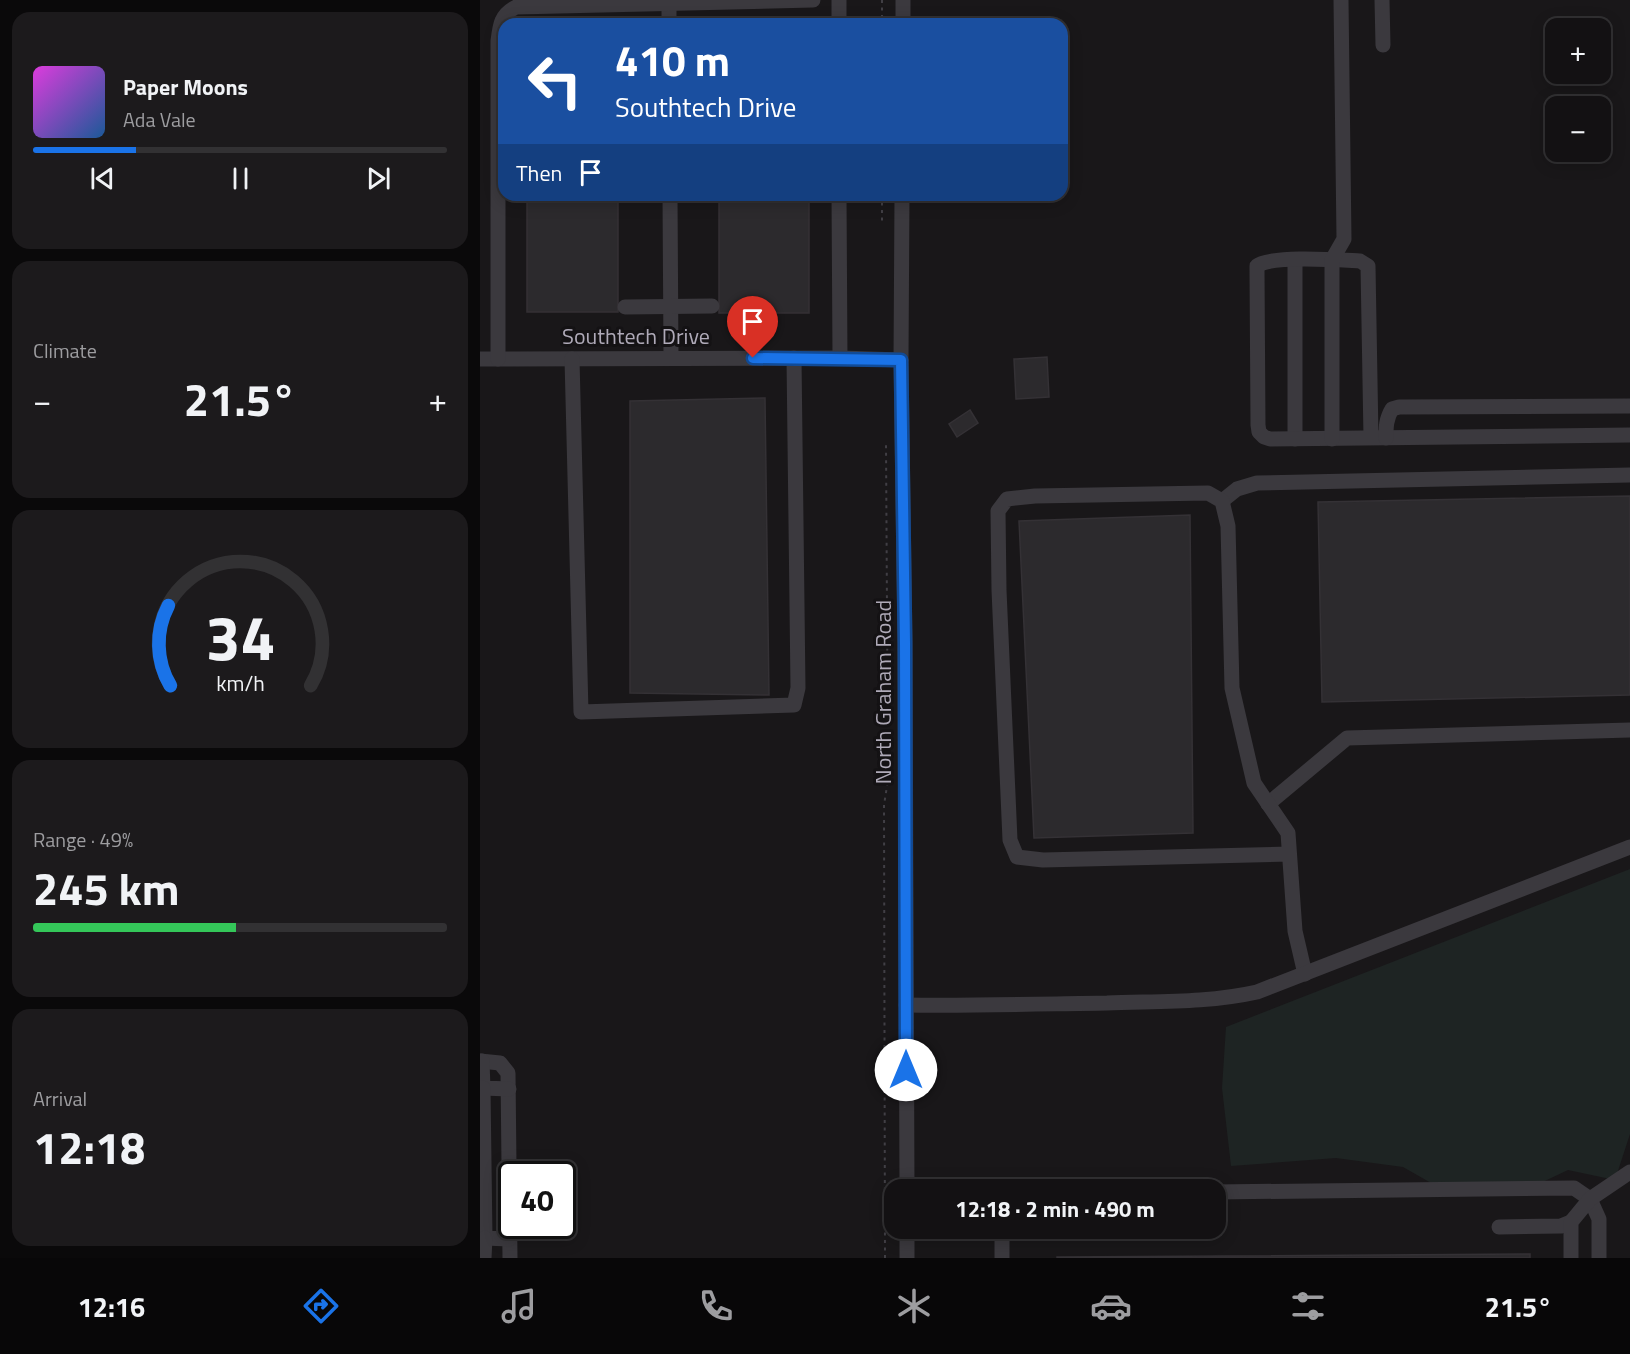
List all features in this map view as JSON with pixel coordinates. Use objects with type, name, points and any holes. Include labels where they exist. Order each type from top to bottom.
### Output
[{"type":"street","points":[[503,18],[505,14],[516,8],[813,0]]},
{"type":"street","points":[[839,0],[839,18]]},
{"type":"street","points":[[903,0],[903,18]]},
{"type":"street","points":[[1332,439],[1332,260],[1344,239],[1341,0]]},
{"type":"street","points":[[1382,0],[1383,45]]},
{"type":"street","points":[[669,4],[669,18]]},
{"type":"street","points":[[498,41],[498,359]]},
{"type":"street","points":[[670,201],[671,358]]},
{"type":"street","points":[[840,201],[840,358]]},
{"type":"street","name":"North Graham Road","points":[[902,201],[907,1179]]},
{"type":"street","points":[[1295,260],[1295,439]]},
{"type":"street","points":[[1378,438],[1368,266],[1360,261],[1262,262],[1257,266],[1257,331],[1259,432],[1264,437],[1270,439],[1332,439],[1630,435]]},
{"type":"street","points":[[625,307],[712,306]]},
{"type":"street","points":[[572,359],[581,712],[794,705],[798,688],[794,358]]},
{"type":"street","name":"Southtech Drive","points":[[480,359],[840,358],[901,360]]},
{"type":"street","points":[[1378,438],[1389,413],[1392,409],[1399,407],[1630,406]]},
{"type":"street","points":[[1222,501],[1237,489],[1257,483],[1630,475]]},
{"type":"street","points":[[1289,854],[1043,860],[1017,857],[1010,840],[999,590],[998,511],[1007,499],[1035,496],[1208,493],[1222,501],[1227,526],[1232,688],[1254,783],[1288,833],[1295,931],[1305,974]]},
{"type":"street","points":[[1268,804],[1347,738],[1630,730]]},
{"type":"street","points":[[906,1005],[977,1006],[1226,999],[1257,992],[1305,974],[1630,847]]},
{"type":"street","points":[[484,1258],[481,1061],[500,1063],[508,1073],[509,1161]]},
{"type":"street","points":[[483,1088],[509,1089]]},
{"type":"street","points":[[1499,1227],[1561,1226],[1571,1221],[1590,1199],[1630,1172]]},
{"type":"street","points":[[1226,1192],[1574,1188],[1590,1199],[1599,1219],[1599,1258]]},
{"type":"street","points":[[1571,1221],[1571,1258]]},
{"type":"street","points":[[484,1238],[498,1239]]},
{"type":"street","points":[[509,1239],[510,1258]]},
{"type":"street","points":[[907,1239],[907,1258]]},
{"type":"street","points":[[1002,1239],[1002,1258]]},
{"type":"path","points":[[882,0],[882,18]]},
{"type":"path","points":[[882,201],[882,224]]},
{"type":"path","points":[[885,1258],[884,805],[888,780],[886,444]]},
{"type":"shaded area","points":[[1630,869],[1630,1134],[1615,1180],[1568,1170],[1513,1196],[1454,1196],[1403,1167],[1336,1158],[1231,1166],[1222,1088],[1226,1027]]},
{"type":"building","points":[[527,201],[618,201],[618,312],[527,312]]},
{"type":"building","points":[[719,201],[809,201],[809,313],[719,313]]},
{"type":"building","points":[[1047,357],[1049,397],[1016,399],[1014,359]]},
{"type":"building","points":[[765,398],[769,695],[630,693],[630,401]]},
{"type":"building","points":[[970,410],[978,423],[957,437],[949,424]]},
{"type":"building","points":[[1630,496],[1630,695],[1322,702],[1318,502]]},
{"type":"building","points":[[1190,515],[1193,833],[1034,838],[1019,521]]},
{"type":"building","points":[[1530,1254],[1530,1258],[1057,1258],[1057,1257]]},
{"type":"route","points":[[753,358],[901,360],[905,643],[906,1070]]}]
